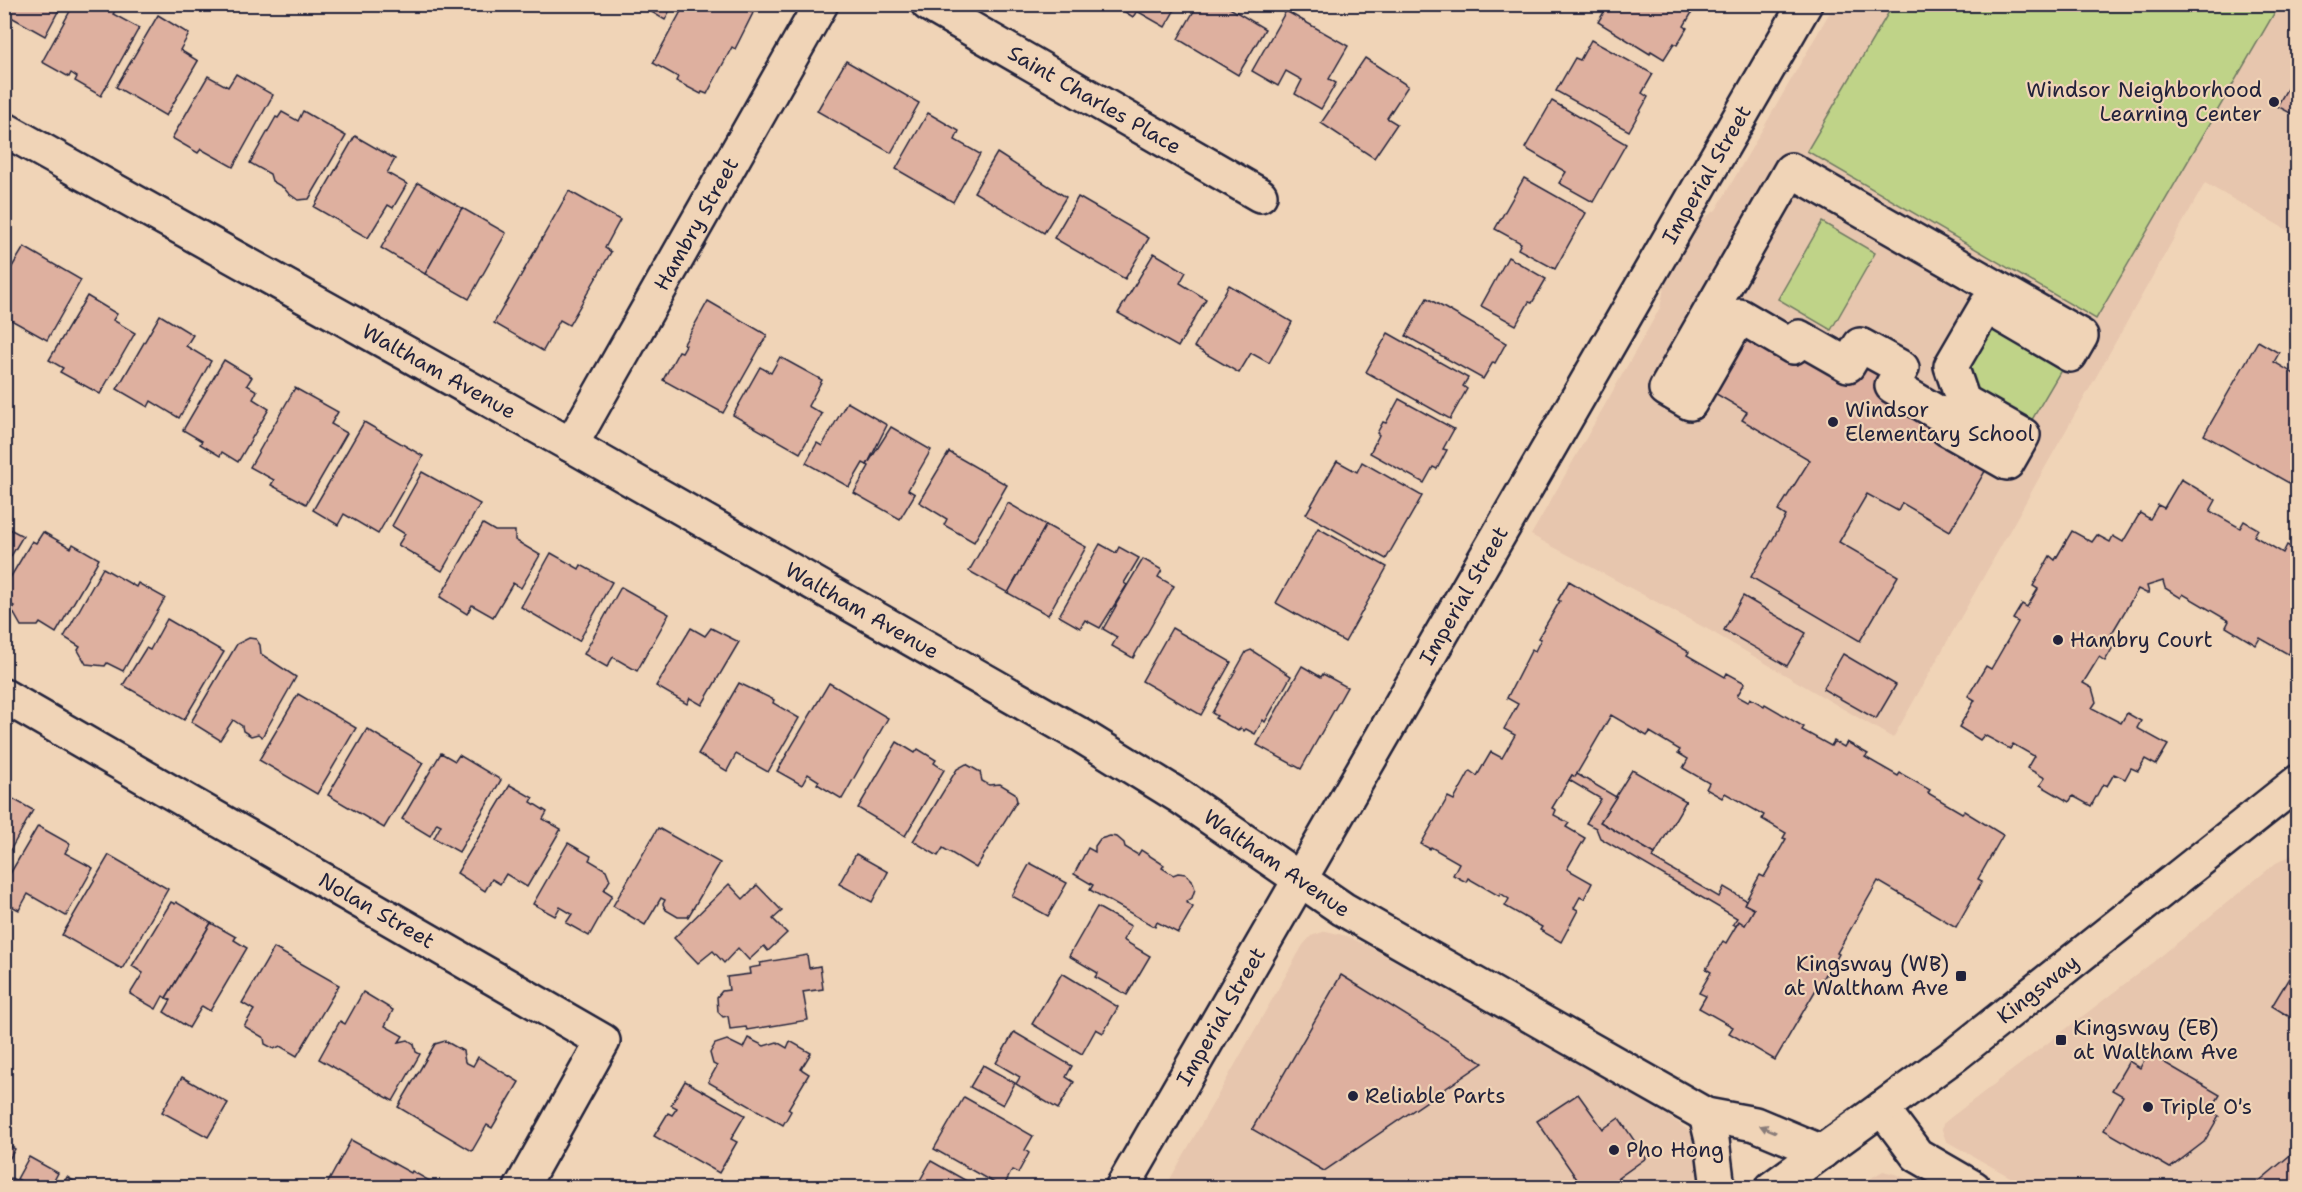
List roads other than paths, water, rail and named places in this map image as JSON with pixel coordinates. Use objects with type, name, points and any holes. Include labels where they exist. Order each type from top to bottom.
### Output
[{"type":"street","name":"Hambry Street","points":[[571,445],[821,4]]},
{"type":"street","name":"Saint Charles Place","points":[[928,4],[1260,195]]},
{"type":"street","name":"Imperial Street","points":[[1122,1188],[1805,4]]},
{"type":"street","name":"Waltham Avenue","points":[[4,129],[571,445],[1082,736],[1179,796],[1343,909],[1706,1115],[1755,1124],[1822,1152]]},
{"type":"street","points":[[1791,170],[2081,336],[2070,355],[1986,306],[1951,366],[1963,401],[2023,435],[2007,464],[1947,429],[1952,421],[1892,387],[1902,368],[1860,345],[1848,365],[1799,337],[1793,347],[1740,316],[1690,403],[1666,389],[1791,170]]},
{"type":"street","name":"Nolan Street","points":[[4,696],[603,1041],[521,1188]]},
{"type":"street","name":"Kingsway","points":[[1772,1188],[1955,1055],[2298,782]]},
{"type":"street","points":[[1882,1108],[1917,1155],[1974,1188]]},
{"type":"street","points":[[1706,1115],[1713,1146],[1718,1188]]},
{"type":"place","name":"Windsor Neighborhood Learning Center","points":[[2274,102]]},
{"type":"place","name":"Windsor Elementary School","points":[[1833,422]]},
{"type":"place","name":"Hambry Court","points":[[2058,640]]},
{"type":"place","name":"Kingsway (WB) at Waltham Ave","points":[[1961,976]]},
{"type":"place","name":"Kingsway (EB) at Waltham Ave","points":[[2061,1040]]},
{"type":"place","name":"Reliable Parts","points":[[1353,1096]]},
{"type":"place","name":"Triple O's","points":[[2148,1107]]},
{"type":"place","name":"Pho Hong","points":[[1614,1150]]}]
